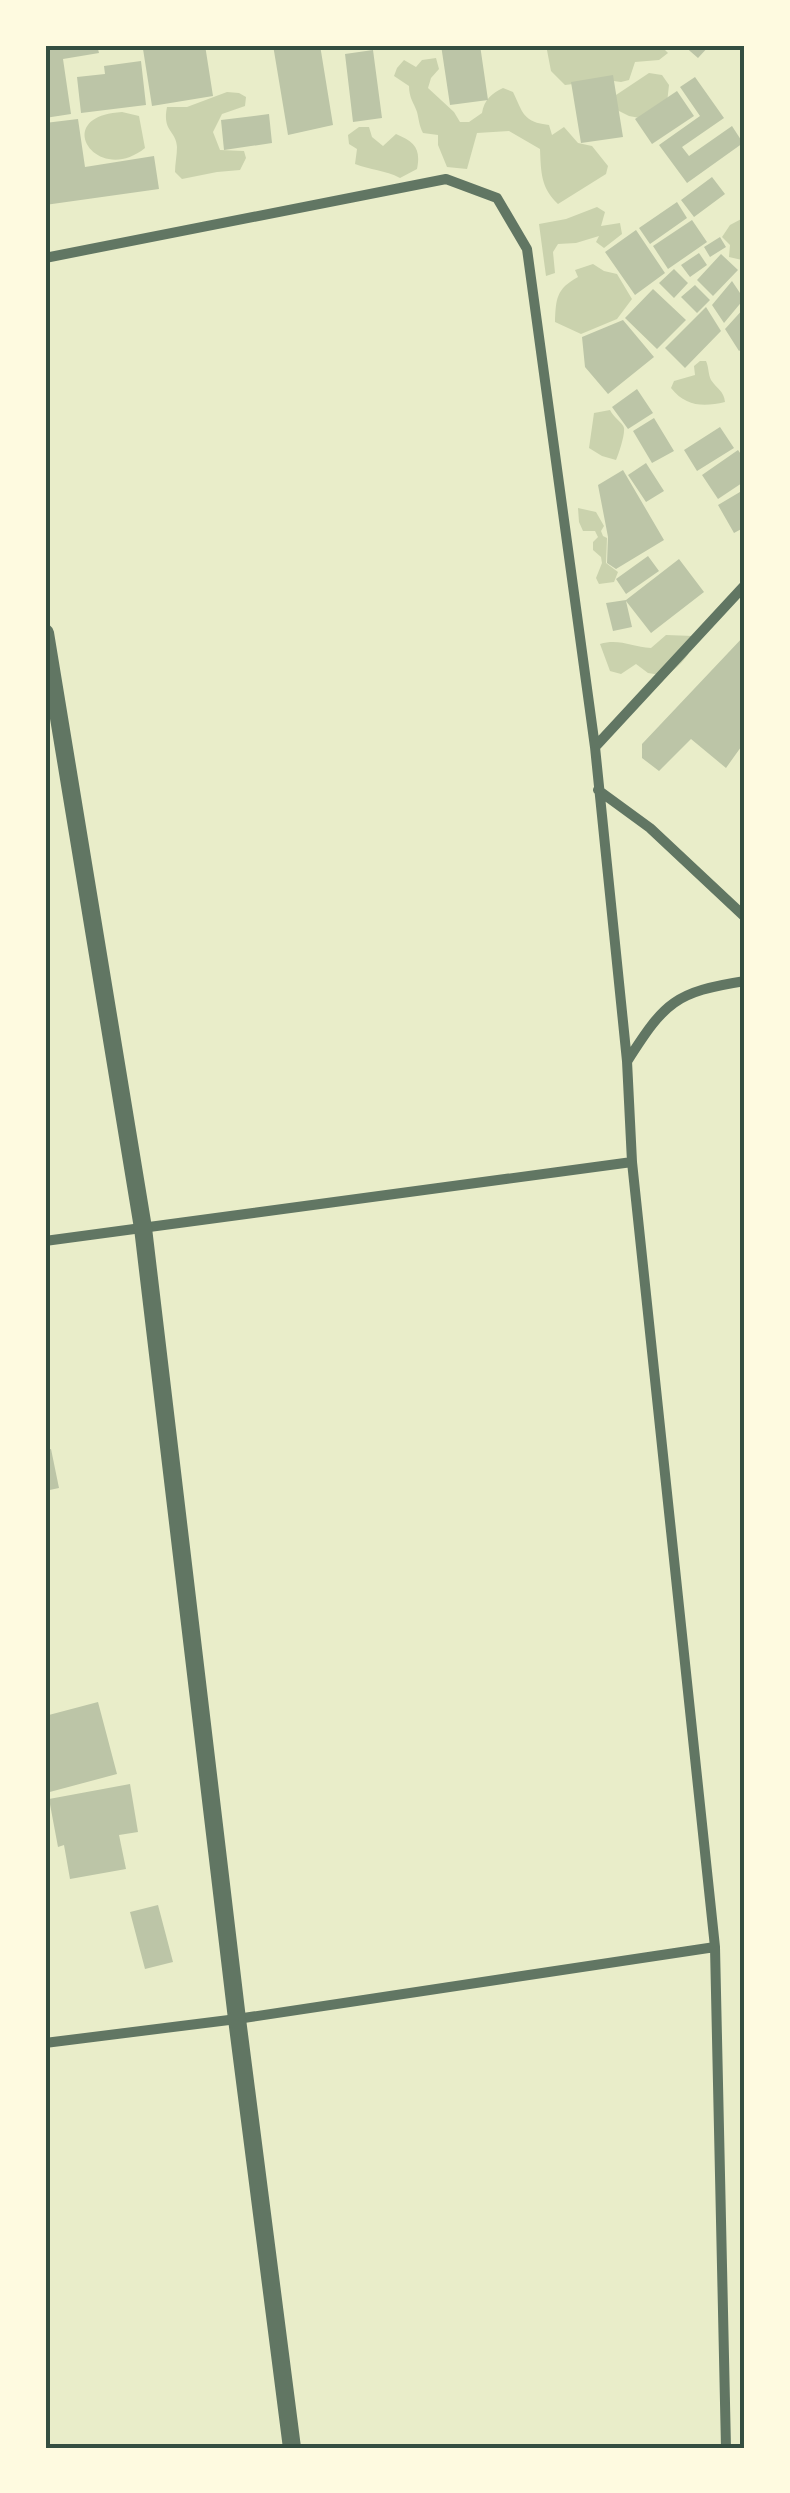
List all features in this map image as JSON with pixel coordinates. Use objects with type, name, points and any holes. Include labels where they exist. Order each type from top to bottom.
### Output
[{"type":"street","points":[[45,258],[446,179],[497,198],[528,249],[595,747],[628,1061],[632,1162],[715,1947],[726,2448]]},
{"type":"street","points":[[595,747],[745,585]]},
{"type":"street","points":[[45,633],[143,1228],[292,2448]]},
{"type":"street","points":[[598,790],[650,828],[745,918]]},
{"type":"street","points":[[628,1061],[660,1013],[682,996],[745,981]]},
{"type":"street","points":[[45,1240],[632,1162]]},
{"type":"street","points":[[45,2044],[715,1947]]},
{"type":"green space","points":[[546,45],[660,45],[668,53],[659,60],[635,62],[629,80],[565,85],[551,71]]},
{"type":"green space","points":[[436,58],[439,69],[428,88],[460,122],[469,122],[482,113],[489,98],[503,88],[513,92],[529,119],[549,125],[552,135],[564,127],[578,143],[592,146],[608,166],[606,174],[558,204],[543,180],[540,149],[509,131],[477,133],[467,169],[447,167],[438,135],[423,133],[409,86],[394,76],[404,60],[416,67],[422,60]]},
{"type":"green space","points":[[649,73],[662,75],[669,85],[667,103],[645,119],[613,108],[616,95]]},
{"type":"green space","points":[[227,92],[246,97],[245,106],[222,114],[213,132],[220,150],[244,151],[246,158],[240,170],[182,179],[175,172],[177,147],[166,121],[167,107],[187,107]]},
{"type":"green space","points":[[122,112],[139,116],[145,148],[127,158],[97,155],[88,146],[88,125],[100,116]]},
{"type":"green space","points":[[359,127],[369,127],[372,137],[383,146],[396,134],[408,140],[417,151],[417,169],[400,178],[355,164],[357,149],[349,144],[348,135]]},
{"type":"green space","points":[[597,207],[605,212],[601,226],[620,223],[622,234],[604,248],[596,242],[599,236],[558,244],[553,252],[555,273],[546,276],[539,224]]},
{"type":"green space","points":[[745,217],[742,260],[729,257],[730,245],[722,237],[730,225]]},
{"type":"green space","points":[[593,264],[617,274],[632,299],[617,319],[581,334],[555,322],[557,301],[561,290],[578,277],[575,270]]},
{"type":"green space","points":[[706,361],[711,380],[725,402],[696,404],[671,388],[674,381],[695,375],[694,366]]},
{"type":"green space","points":[[610,410],[624,428],[616,460],[589,448],[594,413]]},
{"type":"green space","points":[[578,508],[596,512],[604,526],[601,531],[607,538],[606,563],[618,572],[614,582],[599,584],[596,578],[602,563],[593,550],[598,537],[595,531],[583,531]]},
{"type":"green space","points":[[666,635],[693,636],[688,654],[667,676],[648,673],[636,664],[621,674],[610,671],[600,644],[619,642],[651,648]]},
{"type":"building","points":[[45,45],[97,45],[99,53],[63,59],[71,114],[45,118]]},
{"type":"building","points":[[205,45],[213,96],[152,106],[143,49]]},
{"type":"building","points":[[273,45],[320,45],[333,125],[288,135]]},
{"type":"building","points":[[441,45],[480,45],[488,100],[450,105]]},
{"type":"building","points":[[683,45],[710,45],[698,58]]},
{"type":"building","points":[[373,50],[382,118],[353,122],[345,54]]},
{"type":"building","points":[[141,61],[146,105],[81,113],[77,77],[105,74],[104,66]]},
{"type":"building","points":[[613,75],[623,137],[581,143],[571,82]]},
{"type":"building","points":[[695,77],[724,118],[682,147],[689,156],[732,126],[743,143],[687,183],[659,145],[700,116],[680,87]]},
{"type":"building","points":[[677,91],[694,116],[652,144],[635,119]]},
{"type":"building","points":[[269,114],[272,143],[224,150],[221,120]]},
{"type":"building","points":[[78,119],[85,167],[154,156],[159,189],[45,205],[45,123]]},
{"type":"building","points":[[712,177],[725,194],[694,217],[681,200]]},
{"type":"building","points":[[677,202],[687,218],[650,244],[639,228]]},
{"type":"building","points":[[692,220],[707,242],[668,269],[653,246]]},
{"type":"building","points":[[636,230],[665,273],[635,295],[605,252]]},
{"type":"building","points":[[720,237],[726,247],[710,257],[704,247]]},
{"type":"building","points":[[699,253],[707,265],[690,277],[681,265]]},
{"type":"building","points":[[721,254],[738,270],[713,296],[697,280]]},
{"type":"building","points":[[674,269],[688,283],[674,298],[659,283]]},
{"type":"building","points":[[732,281],[744,299],[724,323],[712,305]]},
{"type":"building","points":[[695,285],[710,300],[697,313],[681,297]]},
{"type":"building","points":[[653,289],[686,320],[657,349],[625,318]]},
{"type":"building","points":[[706,307],[721,331],[685,368],[665,348]]},
{"type":"building","points":[[745,307],[745,347],[739,351],[725,329]]},
{"type":"building","points":[[623,320],[654,357],[608,394],[585,367],[582,337]]},
{"type":"building","points":[[637,389],[653,413],[628,429],[612,407]]},
{"type":"building","points":[[654,418],[674,451],[652,463],[633,431]]},
{"type":"building","points":[[720,427],[734,448],[697,471],[684,450]]},
{"type":"building","points":[[738,450],[745,460],[745,481],[718,499],[702,475]]},
{"type":"building","points":[[646,463],[664,491],[646,502],[628,475]]},
{"type":"building","points":[[623,470],[664,540],[616,569],[607,563],[608,537],[598,485]]},
{"type":"building","points":[[745,489],[745,527],[734,533],[718,505]]},
{"type":"building","points":[[648,556],[659,571],[626,594],[616,579]]},
{"type":"building","points":[[679,559],[704,592],[651,633],[626,601],[632,627],[613,631],[606,603],[626,600]]},
{"type":"building","points":[[745,635],[745,751],[741,747],[726,768],[691,739],[659,771],[642,758],[642,744]]},
{"type":"building","points":[[51,1449],[59,1488],[45,1491],[45,1450]]},
{"type":"building","points":[[98,1702],[117,1774],[46,1793],[45,1716]]},
{"type":"building","points":[[130,1784],[138,1832],[119,1835],[126,1869],[70,1879],[64,1845],[58,1847],[49,1799]]},
{"type":"building","points":[[158,1905],[173,1962],[145,1969],[130,1912]]}]
